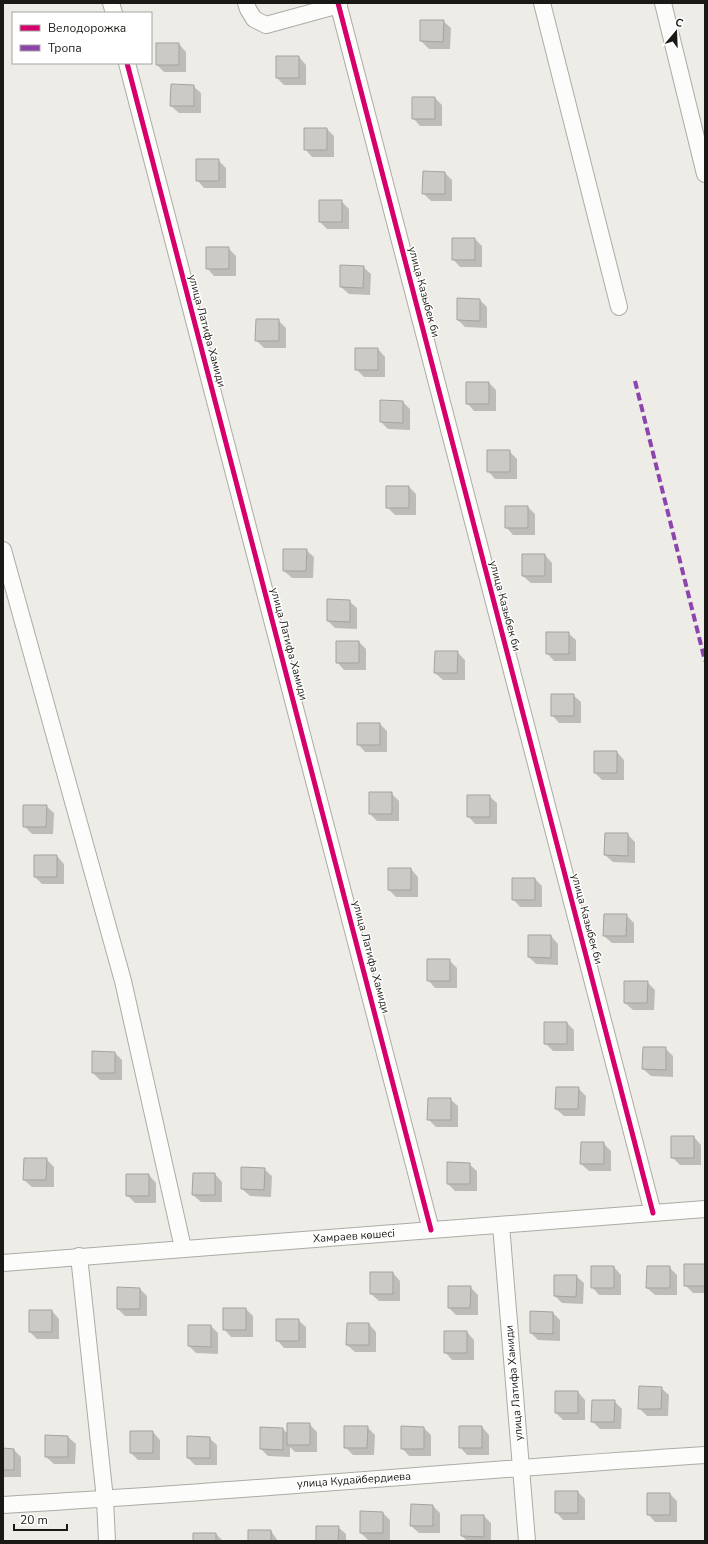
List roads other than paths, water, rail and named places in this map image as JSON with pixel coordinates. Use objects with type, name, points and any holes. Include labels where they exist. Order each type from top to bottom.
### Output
[{"type":"street","points":[[246,3],[248,10],[254,19],[266,25],[339,4]]},
{"type":"street","points":[[542,3],[619,307]]},
{"type":"street","points":[[663,3],[705,174]]},
{"type":"street","name":"улица Казыбек би","points":[[339,4],[653,1213]]},
{"type":"street","name":"улица Латифа Хамиди","points":[[127,64],[431,1230]]},
{"type":"street","points":[[3,550],[123,981],[183,1248]]},
{"type":"street","name":"Хамраев көшесі","points":[[3,1263],[705,1209]]},
{"type":"street","name":"улица Латифа Хамиди","points":[[501,1225],[527,1541]]},
{"type":"street","points":[[79,1256],[107,1541]]},
{"type":"street","name":"улица Кудайбердиева","points":[[3,1505],[104,1500],[522,1467],[705,1455]]}]
